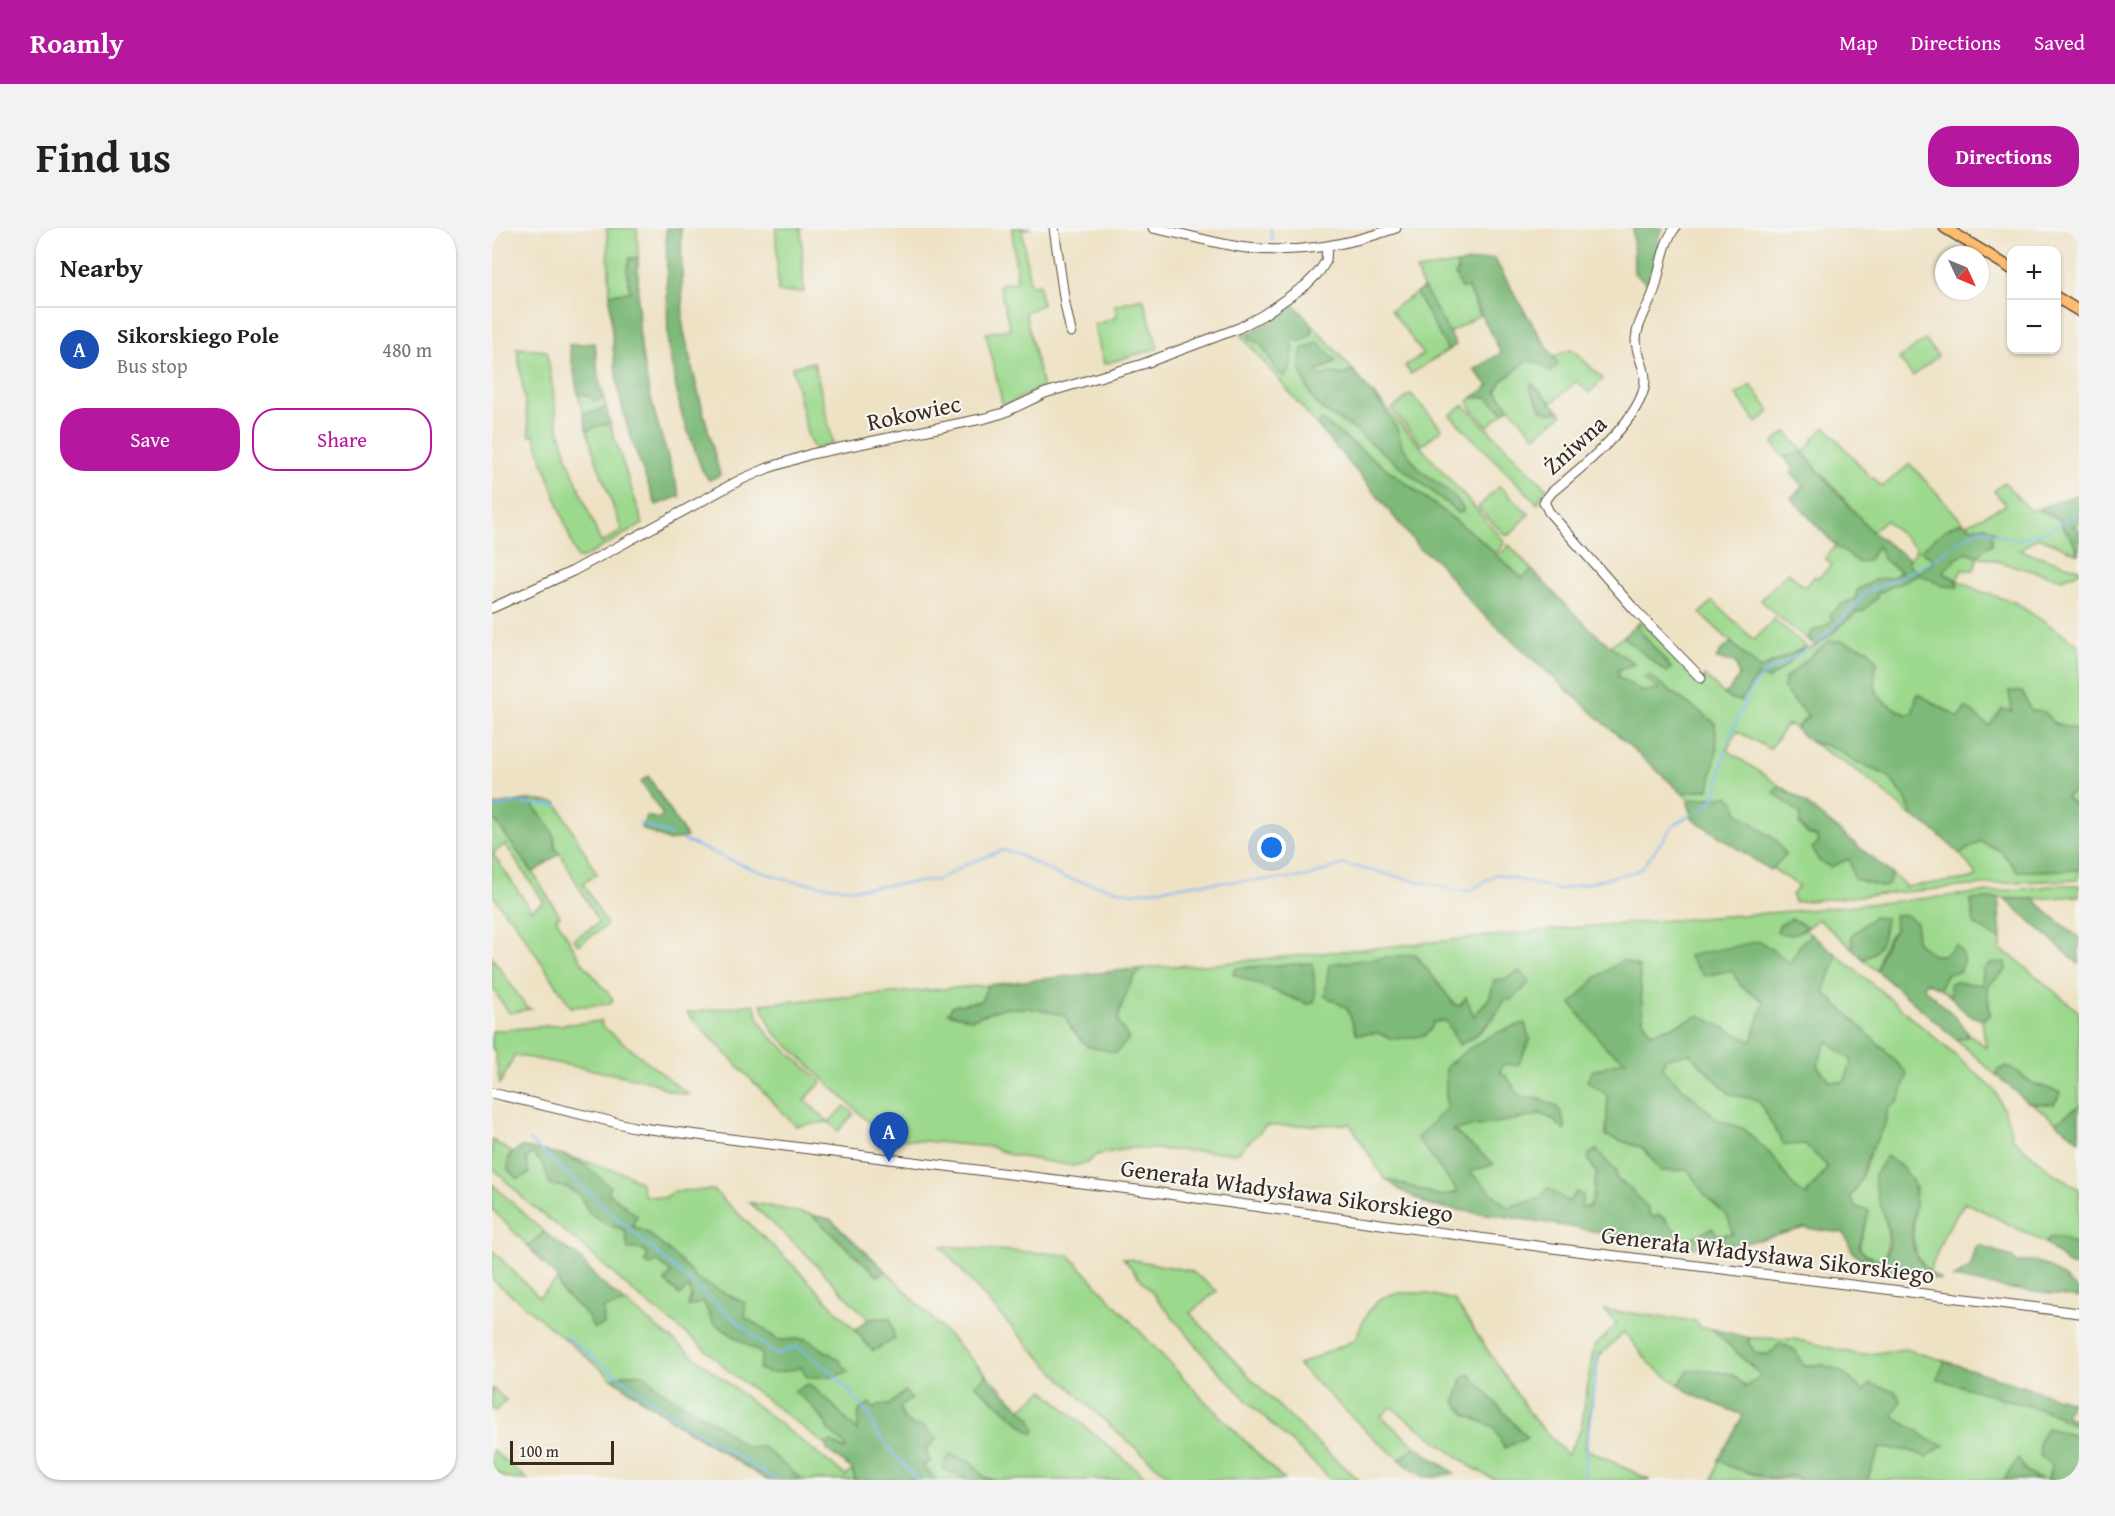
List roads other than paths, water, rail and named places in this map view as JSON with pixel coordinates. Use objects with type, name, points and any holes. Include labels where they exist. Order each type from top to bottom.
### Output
[{"type":"main road","points":[[1945,228],[2007,266]]},
{"type":"main road","points":[[2061,300],[2079,311]]},
{"type":"street","points":[[1054,228],[1071,332]]},
{"type":"street","points":[[1153,228],[1245,248],[1300,250],[1363,239],[1396,228]]},
{"type":"street","name":"Żniwna","points":[[1675,228],[1666,245],[1655,290],[1637,333],[1636,342],[1646,379],[1636,411],[1624,426],[1544,502],[1549,512],[1611,583],[1701,678]]},
{"type":"street","name":"Rokowiec","points":[[492,608],[573,571],[740,480],[778,464],[811,454],[986,418],[1003,413],[1045,393],[1143,364],[1232,332],[1263,315],[1306,285],[1326,261],[1327,247]]},
{"type":"street","name":"Generała Władysława Sikorskiego","points":[[492,1093],[634,1127],[1161,1193],[1544,1247],[2079,1313]]},
{"type":"waterway","points":[[1271,228],[1272,241]]},
{"type":"waterway","points":[[1815,644],[1834,628],[1867,592],[1928,564],[1979,528],[2016,540],[2049,530],[2079,512]]},
{"type":"waterway","points":[[1728,742],[1755,683],[1764,673],[1808,648]]},
{"type":"waterway","points":[[1701,810],[1710,805],[1717,789],[1726,748]]},
{"type":"waterway","points":[[492,808],[519,803],[559,806]]},
{"type":"waterway","points":[[683,840],[752,869],[791,881],[852,889],[938,880],[967,864],[1003,850],[1015,853],[1064,878],[1132,893],[1195,884],[1308,877],[1343,864],[1460,891],[1471,890],[1496,874],[1559,890],[1637,871],[1674,825],[1692,814]]},
{"type":"waterway","points":[[639,823],[671,835]]},
{"type":"waterway","points":[[529,1140],[776,1355],[797,1346],[834,1374],[868,1413],[875,1430],[917,1480]]},
{"type":"waterway","points":[[564,1336],[679,1421],[776,1480]]},
{"type":"waterway","points":[[1583,1480],[1598,1354]]},
{"type":"place","name":"Sikorskiego Pole","points":[[889,1162]]}]
